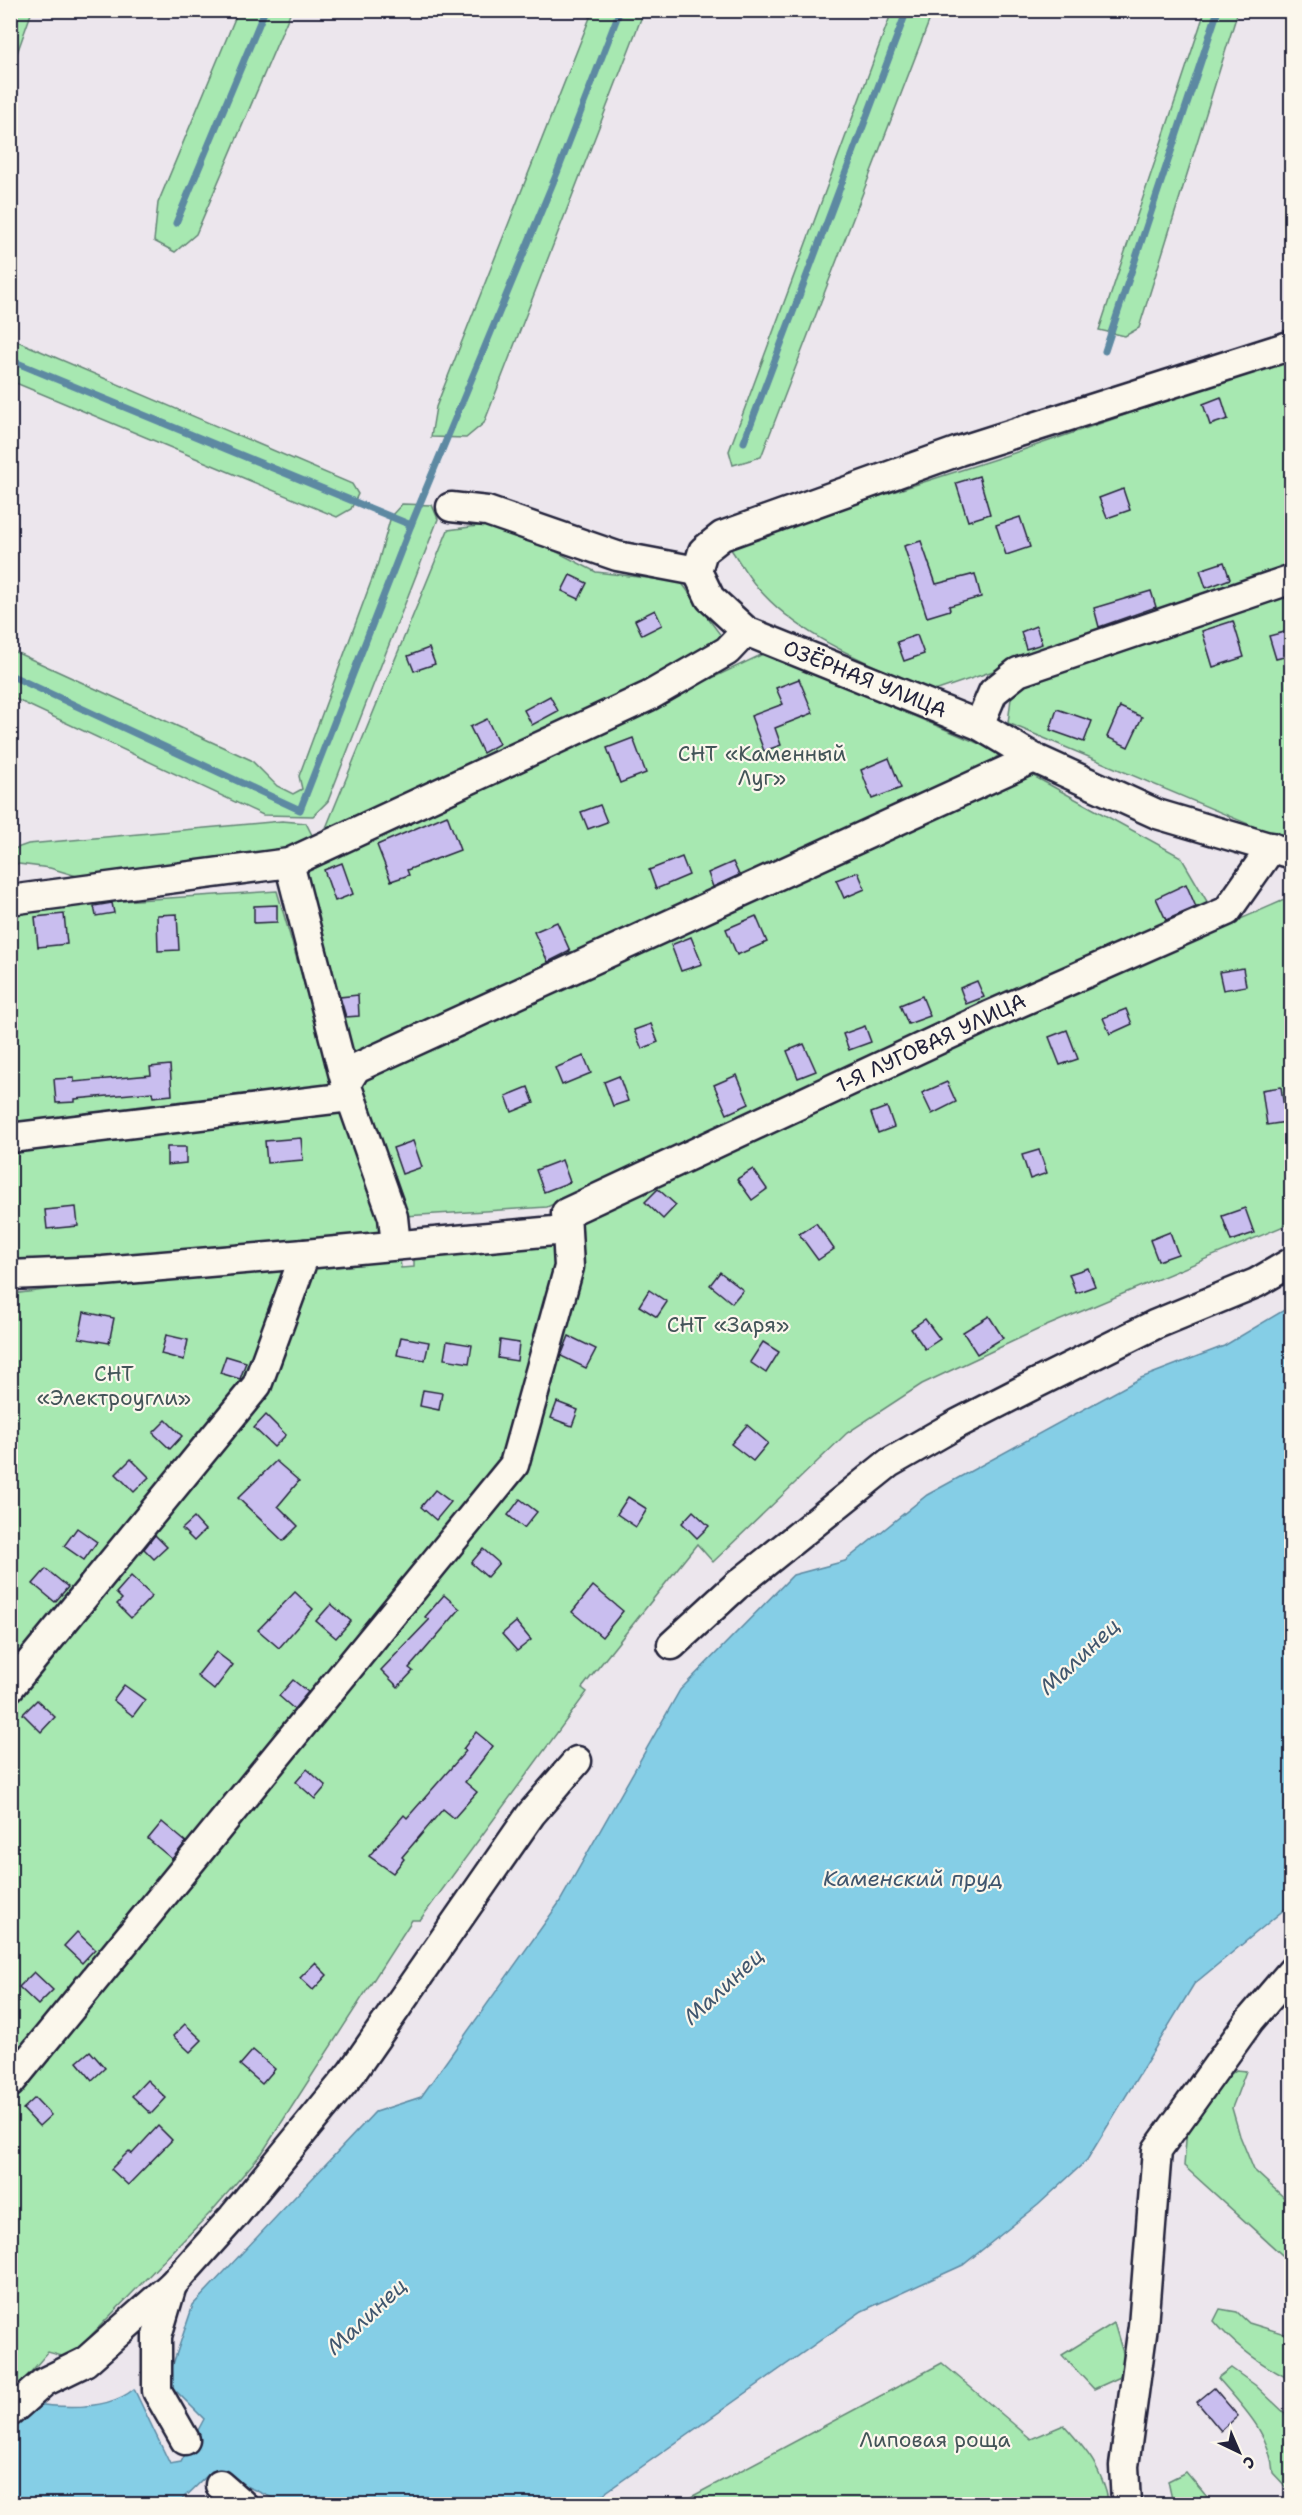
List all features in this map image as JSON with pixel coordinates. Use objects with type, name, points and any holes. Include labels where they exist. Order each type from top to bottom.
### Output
[{"type":"street","points":[[451,507],[487,511],[617,556],[697,571],[703,551],[722,536],[959,452],[1292,345]]},
{"type":"street","name":"ОЗЁРНАЯ УЛИЦА","points":[[697,571],[710,597],[746,631],[980,725],[1034,758],[1157,813],[1282,850]]},
{"type":"street","points":[[980,725],[993,692],[1018,672],[1292,579]]},
{"type":"street","points":[[10,900],[289,863],[649,696],[727,651],[746,631]]},
{"type":"street","points":[[348,1091],[356,1068],[1034,758]]},
{"type":"street","name":"1-Я ЛУГОВАЯ УЛИЦА","points":[[10,1275],[103,1271],[305,1254],[396,1245],[565,1221],[991,1015],[1227,911],[1282,850]]},
{"type":"street","points":[[289,863],[348,1091],[393,1217],[396,1245]]},
{"type":"street","points":[[10,1138],[348,1091]]},
{"type":"street","points":[[10,2083],[514,1465],[569,1267],[565,1221]]},
{"type":"street","points":[[10,1687],[257,1385],[305,1254]]},
{"type":"street","points":[[672,1645],[736,1586],[889,1463],[957,1424],[1154,1325],[1256,1283],[1292,1262]]},
{"type":"street","points":[[10,2412],[44,2382],[85,2362],[172,2285],[233,2217],[352,2072],[524,1822],[577,1761]]},
{"type":"street","points":[[1126,2505],[1124,2466],[1143,2326],[1157,2150],[1250,2020],[1292,1971]]},
{"type":"street","points":[[172,2285],[157,2336],[157,2391],[185,2440]]},
{"type":"street","points":[[220,2485],[242,2505]]},
{"type":"green space","points":[[593,10],[644,11],[484,423],[466,438],[431,437],[436,407]]},
{"type":"green space","points":[[10,11],[32,11],[11,70]]},
{"type":"green space","points":[[238,11],[291,11],[196,234],[175,252],[154,241],[158,203]]},
{"type":"green space","points":[[892,11],[933,11],[761,457],[733,465],[729,451]]},
{"type":"green space","points":[[1205,11],[1238,11],[1139,328],[1125,336],[1099,330]]},
{"type":"green space","points":[[10,338],[352,484],[358,494],[351,509],[337,517],[11,381]]},
{"type":"green space","points":[[1291,358],[1291,569],[932,692],[861,660],[795,622],[757,587],[728,545],[1014,453]]},
{"type":"green space","points":[[402,504],[432,505],[438,519],[328,801],[313,816],[263,815],[11,697],[11,650],[251,760],[277,786],[293,794],[302,789],[299,776],[378,563],[391,516]]},
{"type":"green space","points":[[500,523],[596,572],[681,582],[722,637],[652,678],[652,685],[321,840],[448,530]]},
{"type":"green space","points":[[1291,592],[1291,842],[1008,723],[1012,690]]},
{"type":"green space","name":"СНТ «Каменный Луг»","points":[[765,653],[1001,753],[959,788],[351,1061],[296,869],[353,848]]},
{"type":"green space","points":[[1028,773],[1181,857],[1212,910],[547,1207],[404,1216],[358,1091],[360,1079]]},
{"type":"green space","points":[[282,821],[306,823],[312,835],[311,839],[270,860],[80,877],[50,868],[11,863],[11,850],[28,844]]},
{"type":"green space","points":[[277,891],[335,1090],[11,1130],[10,911],[58,905]]},
{"type":"green space","name":"СНТ «Заря»","points":[[1291,897],[1291,1223],[1037,1330],[922,1384],[847,1433],[713,1562],[697,1544],[582,1688],[587,1692],[420,1920],[412,1920],[262,2153],[211,2212],[69,2358],[48,2352],[11,2395],[11,2103],[194,1881],[522,1469],[570,1219]]},
{"type":"green space","points":[[346,1113],[388,1239],[293,1249],[11,1260],[10,1149]]},
{"type":"green space","points":[[556,1244],[560,1261],[506,1464],[11,2068],[11,1698],[261,1398],[313,1260],[400,1258],[401,1268],[414,1267],[414,1254]]},
{"type":"green space","name":"СНТ «Электроугли»","points":[[289,1266],[246,1387],[11,1672],[11,1294],[224,1269]]},
{"type":"green space","points":[[1236,2070],[1246,2071],[1232,2108],[1240,2136],[1254,2170],[1291,2204],[1291,2263],[1184,2166],[1187,2127],[1216,2087]]},
{"type":"green space","points":[[1220,2309],[1237,2312],[1249,2323],[1291,2336],[1291,2380],[1249,2355],[1222,2330],[1214,2321]]},
{"type":"green space","points":[[1114,2323],[1129,2373],[1094,2389],[1062,2355]]},
{"type":"green space","name":"Липовая роща","points":[[942,2363],[1031,2439],[1064,2425],[1093,2461],[1102,2480],[1109,2504],[678,2504]]},
{"type":"green space","points":[[1231,2368],[1255,2385],[1291,2419],[1291,2504],[1282,2504],[1289,2490],[1273,2473],[1271,2459],[1261,2433],[1218,2378]]},
{"type":"green space","points":[[1186,2472],[1213,2504],[1173,2504],[1168,2481]]},
{"type":"water","name":"Каменский пруд","points":[[1291,1306],[1291,1904],[1194,1984],[1087,2160],[1038,2205],[963,2265],[862,2311],[589,2504],[286,2504],[212,2471],[178,2504],[11,2504],[11,2422],[28,2403],[69,2407],[84,2406],[111,2401],[134,2389],[170,2464],[181,2462],[204,2419],[167,2382],[193,2305],[375,2112],[421,2097],[559,1903],[680,1690],[793,1575],[845,1561],[927,1495],[1141,1378],[1224,1346]]},
{"type":"building","points":[[1221,397],[1228,419],[1210,425],[1203,404]]},
{"type":"building","points":[[979,476],[990,514],[968,521],[956,483]]},
{"type":"building","points":[[1123,489],[1130,510],[1107,518],[1099,498]]},
{"type":"building","points":[[1020,517],[1030,547],[1006,555],[996,525]]},
{"type":"building","points":[[921,541],[936,584],[975,574],[981,597],[949,606],[950,610],[927,617],[904,546]]},
{"type":"building","points":[[1224,562],[1230,579],[1206,588],[1200,570]]},
{"type":"building","points":[[570,575],[587,583],[579,599],[562,591]]},
{"type":"building","points":[[1151,591],[1156,607],[1099,627],[1094,608]]},
{"type":"building","points":[[655,610],[662,625],[642,635],[635,620]]},
{"type":"building","points":[[1233,621],[1244,657],[1213,667],[1202,631]]},
{"type":"building","points":[[1036,626],[1042,644],[1026,649],[1021,632]]},
{"type":"building","points":[[1292,630],[1292,655],[1276,659],[1269,636]]},
{"type":"building","points":[[917,635],[924,654],[904,661],[897,642]]},
{"type":"building","points":[[429,648],[435,664],[414,671],[408,656]]},
{"type":"building","points":[[799,679],[813,713],[775,728],[781,745],[764,751],[751,716],[783,704],[776,688]]},
{"type":"building","points":[[550,696],[558,711],[532,725],[524,710]]},
{"type":"building","points":[[1120,707],[1142,717],[1128,747],[1107,737]]},
{"type":"building","points":[[1057,709],[1092,721],[1084,742],[1050,730]]},
{"type":"building","points":[[487,719],[499,744],[483,753],[470,727]]},
{"type":"building","points":[[633,738],[646,773],[620,783],[607,748]]},
{"type":"building","points":[[889,758],[901,788],[872,799],[861,770]]},
{"type":"building","points":[[600,805],[607,822],[588,829],[581,812]]},
{"type":"building","points":[[447,815],[460,850],[407,870],[409,875],[391,881],[377,845]]},
{"type":"building","points":[[682,857],[689,875],[656,889],[649,870]]},
{"type":"building","points":[[733,862],[739,875],[713,887],[708,873]]},
{"type":"building","points":[[342,863],[353,894],[335,901],[324,870]]},
{"type":"building","points":[[858,872],[865,889],[844,898],[836,880]]},
{"type":"building","points":[[1186,884],[1196,907],[1166,920],[1156,898]]},
{"type":"building","points":[[112,903],[114,913],[96,916],[94,906]]},
{"type":"building","points":[[277,905],[277,922],[254,923],[254,906]]},
{"type":"building","points":[[64,914],[67,944],[38,947],[35,917]]},
{"type":"building","points":[[177,914],[179,950],[158,951],[157,915]]},
{"type":"building","points":[[756,916],[767,942],[737,955],[726,929]]},
{"type":"building","points":[[557,922],[570,951],[548,962],[534,932]]},
{"type":"building","points":[[691,937],[702,964],[681,971],[671,945]]},
{"type":"building","points":[[1243,968],[1246,986],[1223,990],[1219,972]]},
{"type":"building","points":[[977,981],[984,997],[966,1004],[960,988]]},
{"type":"building","points":[[358,995],[359,1016],[346,1017],[340,997]]},
{"type":"building","points":[[922,996],[930,1016],[908,1024],[900,1005]]},
{"type":"building","points":[[1126,1009],[1132,1024],[1110,1034],[1103,1018]]},
{"type":"building","points":[[651,1024],[658,1042],[642,1049],[634,1030]]},
{"type":"building","points":[[865,1026],[871,1042],[849,1050],[843,1034]]},
{"type":"building","points":[[1067,1030],[1078,1059],[1060,1065],[1049,1037]]},
{"type":"building","points":[[804,1044],[816,1071],[798,1078],[787,1051]]},
{"type":"building","points":[[584,1056],[591,1073],[562,1085],[555,1068]]},
{"type":"building","points":[[170,1065],[172,1095],[153,1097],[152,1092],[75,1099],[75,1102],[56,1103],[54,1079],[74,1078],[74,1082],[151,1075],[150,1067]]},
{"type":"building","points":[[737,1075],[749,1104],[727,1114],[714,1085]]},
{"type":"building","points":[[619,1076],[628,1101],[613,1106],[604,1082]]},
{"type":"building","points":[[947,1082],[956,1102],[932,1114],[922,1093]]},
{"type":"building","points":[[528,1087],[534,1103],[512,1112],[506,1096]]},
{"type":"building","points":[[1281,1087],[1286,1122],[1267,1125],[1262,1090]]},
{"type":"building","points":[[887,1107],[894,1127],[878,1133],[871,1113]]},
{"type":"building","points":[[301,1138],[303,1160],[267,1163],[265,1141]]},
{"type":"building","points":[[413,1141],[422,1167],[402,1174],[393,1148]]},
{"type":"building","points":[[167,1147],[186,1147],[186,1163],[167,1165]]},
{"type":"building","points":[[1039,1150],[1047,1173],[1030,1179],[1022,1155]]},
{"type":"building","points":[[562,1160],[570,1182],[544,1192],[536,1170]]},
{"type":"building","points":[[753,1169],[767,1189],[752,1200],[737,1179]]},
{"type":"building","points":[[658,1189],[676,1205],[663,1219],[645,1202]]},
{"type":"building","points":[[76,1207],[78,1226],[47,1229],[45,1210]]},
{"type":"building","points":[[1245,1208],[1254,1233],[1231,1241],[1222,1216]]},
{"type":"building","points":[[816,1223],[834,1249],[818,1260],[799,1234]]},
{"type":"building","points":[[1170,1232],[1178,1254],[1158,1261],[1150,1240]]},
{"type":"building","points":[[1088,1268],[1095,1286],[1076,1293],[1069,1274]]},
{"type":"building","points":[[720,1272],[743,1290],[732,1303],[710,1285]]},
{"type":"building","points":[[649,1290],[667,1302],[657,1317],[639,1306]]},
{"type":"building","points":[[84,1312],[114,1318],[109,1343],[79,1338]]},
{"type":"building","points":[[989,1316],[1003,1338],[977,1354],[963,1332]]},
{"type":"building","points":[[925,1319],[940,1339],[925,1349],[911,1329]]},
{"type":"building","points":[[166,1335],[188,1340],[184,1360],[161,1354]]},
{"type":"building","points":[[569,1336],[596,1349],[586,1368],[561,1356]]},
{"type":"building","points":[[401,1337],[429,1342],[425,1360],[397,1355]]},
{"type":"building","points":[[500,1340],[519,1343],[517,1361],[498,1358]]},
{"type":"building","points":[[447,1341],[472,1345],[469,1363],[444,1359]]},
{"type":"building","points":[[763,1342],[779,1352],[766,1373],[750,1362]]},
{"type":"building","points":[[226,1356],[246,1362],[240,1379],[220,1373]]},
{"type":"building","points":[[423,1390],[442,1393],[439,1410],[420,1406]]},
{"type":"building","points":[[557,1402],[578,1410],[572,1426],[551,1418]]},
{"type":"building","points":[[266,1415],[286,1435],[274,1447],[254,1428]]},
{"type":"building","points":[[166,1420],[182,1436],[170,1449],[153,1433]]},
{"type":"building","points":[[747,1425],[768,1443],[753,1461],[731,1444]]},
{"type":"building","points":[[131,1459],[149,1477],[134,1492],[116,1474]]},
{"type":"building","points":[[276,1461],[299,1481],[278,1506],[298,1526],[283,1541],[238,1498]]},
{"type":"building","points":[[435,1490],[451,1502],[436,1520],[421,1507]]},
{"type":"building","points":[[628,1497],[647,1509],[636,1527],[617,1514]]},
{"type":"building","points":[[520,1499],[537,1512],[524,1528],[508,1515]]},
{"type":"building","points":[[693,1511],[709,1526],[697,1538],[682,1523]]},
{"type":"building","points":[[194,1518],[205,1530],[194,1541],[182,1529]]},
{"type":"building","points":[[77,1528],[97,1542],[84,1560],[64,1546]]},
{"type":"building","points":[[155,1535],[167,1547],[154,1559],[144,1549]]},
{"type":"building","points":[[483,1549],[499,1563],[487,1577],[471,1563]]},
{"type":"building","points":[[46,1569],[68,1587],[55,1602],[33,1584]]},
{"type":"building","points":[[131,1576],[152,1596],[131,1618],[117,1604],[122,1599],[116,1593]]},
{"type":"building","points":[[593,1586],[623,1611],[602,1637],[572,1612]]},
{"type":"building","points":[[295,1592],[313,1609],[279,1648],[258,1630]]},
{"type":"building","points":[[444,1595],[460,1609],[409,1668],[413,1671],[398,1687],[381,1670],[429,1620],[425,1617]]},
{"type":"building","points":[[331,1604],[351,1621],[336,1638],[316,1621]]},
{"type":"building","points":[[516,1622],[531,1640],[517,1651],[502,1634]]},
{"type":"building","points":[[216,1652],[233,1665],[214,1690],[197,1676]]},
{"type":"building","points":[[293,1680],[308,1692],[294,1709],[279,1696]]},
{"type":"building","points":[[124,1685],[145,1700],[133,1716],[113,1700]]},
{"type":"building","points":[[37,1700],[55,1717],[41,1732],[23,1714]]},
{"type":"building","points":[[476,1732],[493,1746],[465,1782],[477,1792],[454,1818],[443,1809],[402,1857],[404,1859],[393,1873],[369,1856],[404,1815],[407,1818],[466,1751],[463,1749]]},
{"type":"building","points":[[307,1769],[326,1786],[315,1799],[296,1782]]},
{"type":"building","points":[[162,1822],[186,1842],[172,1859],[148,1839]]},
{"type":"building","points":[[77,1932],[95,1949],[82,1963],[64,1946]]},
{"type":"building","points":[[315,1963],[327,1975],[313,1990],[300,1978]]},
{"type":"building","points":[[34,1972],[53,1990],[38,2005],[19,1987]]},
{"type":"building","points":[[185,2024],[202,2040],[190,2052],[173,2036]]},
{"type":"building","points":[[253,2050],[275,2069],[262,2084],[240,2065]]},
{"type":"building","points":[[90,2051],[105,2068],[92,2080],[77,2062]]},
{"type":"building","points":[[147,2080],[166,2098],[151,2114],[132,2096]]},
{"type":"building","points":[[35,2098],[51,2115],[39,2126],[23,2109]]},
{"type":"building","points":[[158,2126],[172,2140],[128,2185],[111,2169],[129,2151],[132,2154]]},
{"type":"building","points":[[1214,2388],[1238,2416],[1221,2431],[1197,2402]]},
{"type":"waterway","points":[[176,223],[265,10]]},
{"type":"waterway","points":[[10,675],[300,810],[411,525],[557,173],[620,10]]},
{"type":"waterway","points":[[744,442],[907,10]]},
{"type":"waterway","points":[[1105,351],[1218,10]]},
{"type":"waterway","points":[[10,360],[411,525]]},
{"type":"water label","name":"Малинец","points":[[1079,1656]]},
{"type":"water label","name":"Малинец","points":[[723,1986]]},
{"type":"water label","name":"Малинец","points":[[366,2316]]}]
